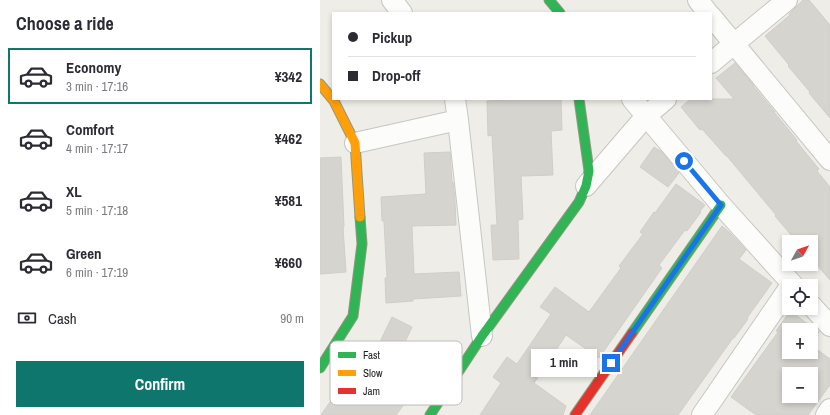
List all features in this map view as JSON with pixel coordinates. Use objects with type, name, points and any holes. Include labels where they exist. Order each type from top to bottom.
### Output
[{"type":"street","points":[[392,0],[401,12]]},
{"type":"street","points":[[549,0],[559,12]]},
{"type":"street","points":[[698,0],[707,12]]},
{"type":"street","points":[[712,62],[787,0]]},
{"type":"street","points":[[712,17],[830,160]]},
{"type":"street","points":[[320,84],[332,99]]},
{"type":"street","points":[[333,100],[355,143],[362,244],[353,316],[337,341]]},
{"type":"street","points":[[455,100],[482,336]]},
{"type":"street","points":[[462,366],[482,336],[579,202],[586,186],[589,171],[579,100]]},
{"type":"street","points":[[633,100],[785,279]]},
{"type":"street","points":[[586,186],[646,116],[665,100]]},
{"type":"street","points":[[355,143],[458,120]]},
{"type":"street","points":[[575,415],[721,205]]},
{"type":"street","points":[[702,415],[782,299]]},
{"type":"street","points":[[818,313],[830,326]]},
{"type":"street","points":[[320,368],[330,352]]},
{"type":"street","points":[[430,415],[437,405]]},
{"type":"street","points":[[826,415],[830,409]]},
{"type":"building","points":[[803,0],[809,0],[830,25],[830,118],[765,36],[790,15],[789,14]]},
{"type":"building","points":[[735,63],[797,140],[796,141],[819,169],[817,171],[830,187],[830,280],[818,266],[818,235],[791,235],[726,155],[702,129],[700,130],[681,107],[690,100],[734,99],[716,78]]},
{"type":"building","points":[[561,100],[562,130],[551,131],[553,175],[521,176],[523,219],[518,220],[519,259],[493,260],[491,225],[497,225],[492,135],[488,136],[487,101]]},
{"type":"building","points":[[654,147],[662,152],[679,173],[668,187],[640,167]]},
{"type":"building","points":[[450,152],[456,225],[412,226],[414,274],[459,272],[461,296],[413,299],[413,301],[386,303],[385,278],[387,278],[384,221],[382,221],[381,197],[426,194],[424,153]]},
{"type":"building","points":[[341,157],[346,272],[320,274],[320,158]]},
{"type":"building","points":[[676,184],[705,205],[687,231],[685,230],[659,265],[662,268],[599,358],[566,335],[534,383],[566,406],[563,415],[480,415],[501,383],[493,377],[507,357],[517,364],[551,314],[540,307],[555,287],[589,312],[621,268],[619,266],[643,234],[640,232]]},
{"type":"building","points":[[722,226],[746,250],[739,259],[772,283],[747,318],[748,319],[678,415],[590,415]]},
{"type":"building","points":[[787,315],[796,315],[807,323],[782,323],[782,359],[818,359],[818,350],[830,359],[830,385],[818,401],[818,367],[782,367],[782,403],[817,403],[808,415],[756,415],[731,397],[778,332],[776,331]]},
{"type":"building","points":[[392,317],[412,327],[406,341],[380,341]]},
{"type":"building","points":[[330,402],[330,405],[404,405],[396,415],[321,415]]},
{"type":"traffic: fast","points":[[549,0],[559,12]]},
{"type":"traffic: fast","points":[[462,366],[482,336],[579,202],[586,186],[589,171],[579,100]]},
{"type":"traffic: fast","points":[[632,333],[721,205]]},
{"type":"traffic: fast","points":[[337,341],[353,316],[362,244],[360,217]]},
{"type":"traffic: fast","points":[[320,368],[330,352]]},
{"type":"traffic: fast","points":[[430,415],[437,405]]},
{"type":"traffic: slow","points":[[320,84],[332,99]]},
{"type":"traffic: slow","points":[[333,100],[355,143],[360,217]]},
{"type":"traffic: jam","points":[[575,415],[632,333]]},
{"type":"route","points":[[611,363],[721,205],[684,161]]}]
